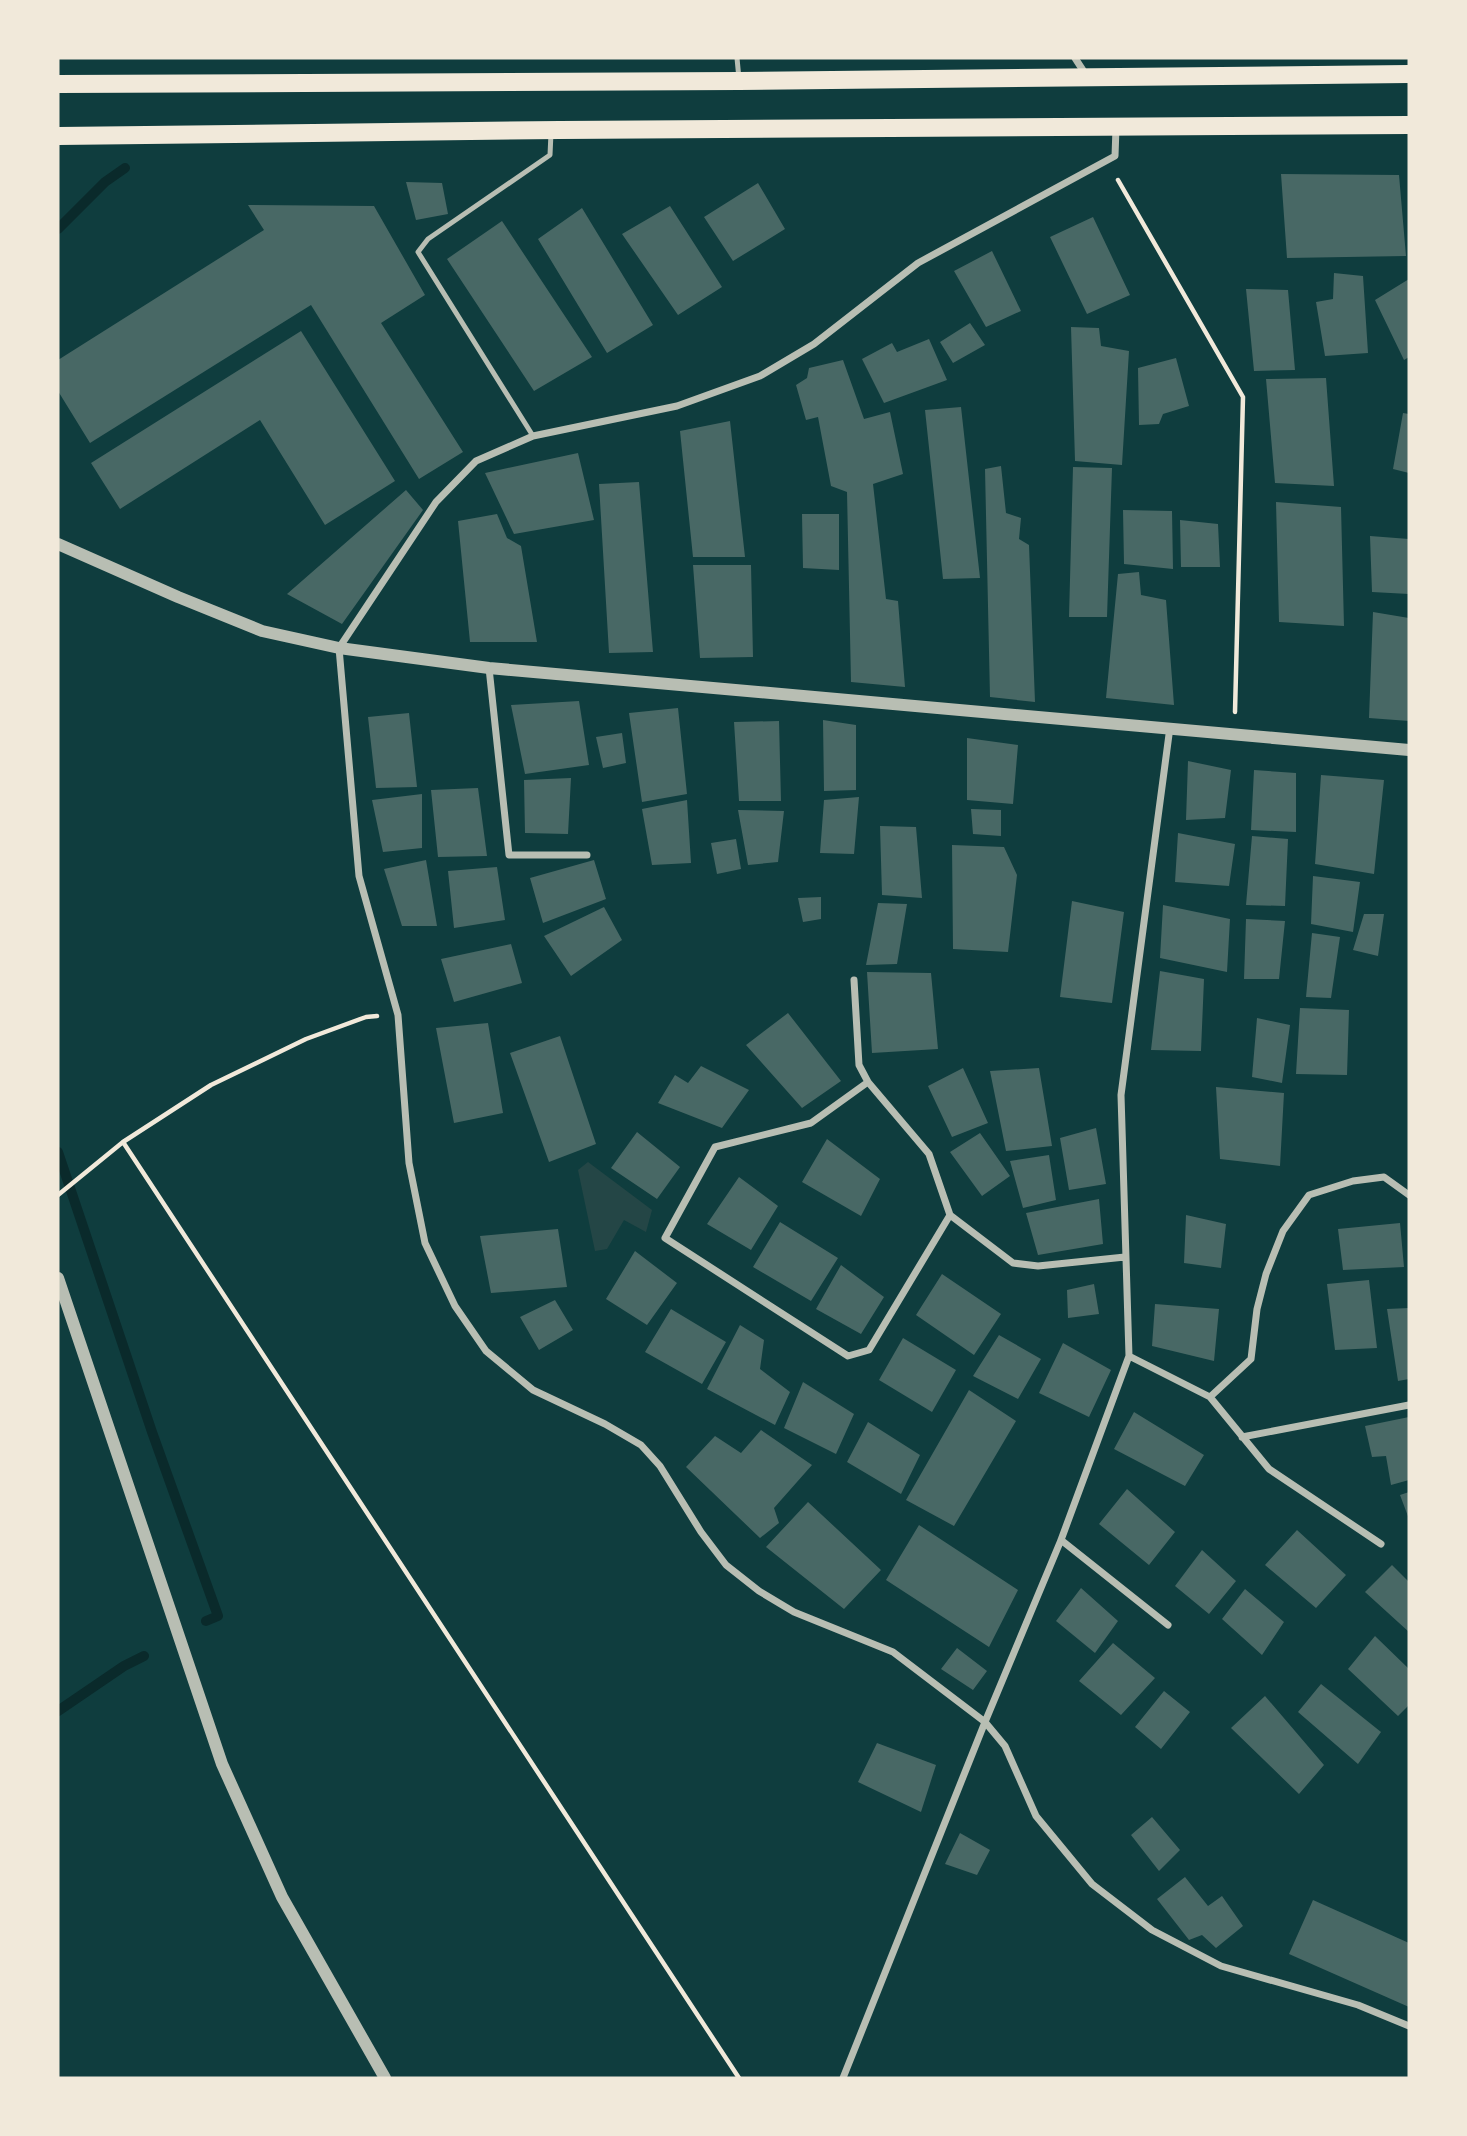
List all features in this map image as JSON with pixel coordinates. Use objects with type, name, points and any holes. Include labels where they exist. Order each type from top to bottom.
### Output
[{"type":"main road","points":[[58,84],[1088,79],[1409,74]]},
{"type":"main road","points":[[58,136],[1409,125]]},
{"type":"street","points":[[1075,58],[1088,79]]},
{"type":"street","points":[[1116,127],[1115,156],[918,263],[814,344],[760,376],[677,406],[533,436],[475,461],[436,502],[339,648],[359,876],[398,1015],[409,1163],[425,1243],[454,1306],[486,1351],[533,1390],[605,1424],[641,1446],[660,1466],[701,1532],[726,1564],[760,1591],[794,1612],[893,1651],[985,1722],[1005,1746],[1036,1816],[1092,1884],[1152,1930],[1222,1966],[1358,2005],[1409,2026]]},
{"type":"street","points":[[59,547],[262,631],[339,648],[489,668],[1409,750]]},
{"type":"street","points":[[489,668],[509,855],[587,855]]},
{"type":"street","points":[[843,2078],[1061,1540],[1129,1356],[1121,1095],[1170,727]]},
{"type":"street","points":[[854,980],[859,1065],[868,1082],[929,1154],[950,1215],[1013,1263],[1038,1266],[1125,1256]]},
{"type":"street","points":[[868,1082],[811,1123],[715,1147],[665,1238],[848,1356],[869,1350],[950,1215]]},
{"type":"street","points":[[1210,1397],[1251,1359],[1257,1309],[1266,1274],[1283,1231],[1310,1195],[1353,1181],[1384,1177],[1409,1195]]},
{"type":"street","points":[[58,1278],[222,1764],[282,1897],[385,2078]]},
{"type":"street","points":[[1129,1356],[1210,1397],[1269,1469],[1381,1544]]},
{"type":"street","points":[[1242,1437],[1409,1405]]},
{"type":"street","points":[[1061,1540],[1168,1625]]},
{"type":"lane","points":[[737,58],[739,81]]},
{"type":"lane","points":[[533,436],[418,252],[428,239],[550,155],[551,130]]},
{"type":"path","points":[[1119,184],[1243,397],[1234,734]]},
{"type":"path","points":[[60,1193],[123,1142],[211,1085],[306,1039],[366,1017],[398,1015]]},
{"type":"path","points":[[123,1142],[739,2078]]},
{"type":"shaded area","points":[[588,1162],[652,1210],[646,1232],[624,1220],[607,1249],[595,1251],[578,1170]]},
{"type":"building","points":[[1281,174],[1399,175],[1406,256],[1287,258]]},
{"type":"building","points":[[406,182],[442,183],[448,214],[416,220]]},
{"type":"building","points":[[758,183],[785,229],[733,261],[704,217]]},
{"type":"building","points":[[248,205],[374,206],[425,295],[381,323],[463,452],[419,479],[311,305],[90,443],[58,391],[58,360],[264,230]]},
{"type":"building","points":[[670,206],[722,287],[678,315],[622,234]]},
{"type":"building","points":[[582,208],[653,325],[607,353],[538,239]]},
{"type":"building","points":[[1093,217],[1130,295],[1087,314],[1050,237]]},
{"type":"building","points":[[502,221],[592,357],[534,391],[447,259]]},
{"type":"building","points":[[992,251],[1021,311],[986,327],[954,271]]},
{"type":"building","points":[[1334,273],[1363,276],[1368,353],[1325,356],[1316,302],[1333,299]]},
{"type":"building","points":[[1409,279],[1409,357],[1404,360],[1375,300]]},
{"type":"building","points":[[1246,289],[1288,290],[1295,370],[1254,371]]},
{"type":"building","points":[[970,323],[985,345],[953,363],[940,342]]},
{"type":"building","points":[[1071,327],[1099,328],[1101,346],[1129,351],[1122,465],[1075,461]]},
{"type":"building","points":[[301,331],[395,481],[325,525],[260,420],[120,509],[91,463]]},
{"type":"building","points":[[929,339],[947,380],[884,403],[862,359],[892,343],[897,352]]},
{"type":"building","points":[[1176,358],[1189,406],[1163,414],[1159,424],[1139,425],[1138,368]]},
{"type":"building","points":[[843,360],[864,419],[890,412],[903,474],[873,484],[886,599],[898,601],[905,687],[851,682],[847,492],[831,486],[818,417],[806,420],[796,385],[807,378],[809,368]]},
{"type":"building","points":[[1326,378],[1334,486],[1275,483],[1266,379]]},
{"type":"building","points":[[961,407],[980,578],[943,579],[925,410]]},
{"type":"building","points":[[1403,413],[1409,414],[1409,473],[1393,469]]},
{"type":"building","points":[[730,421],[745,557],[693,557],[680,431]]},
{"type":"building","points":[[578,453],[594,520],[514,534],[485,473]]},
{"type":"building","points":[[1001,466],[1006,513],[1021,518],[1019,539],[1029,545],[1035,702],[990,697],[985,469]]},
{"type":"building","points":[[1073,467],[1112,468],[1107,617],[1069,617]]},
{"type":"building","points":[[639,482],[653,652],[609,653],[599,484]]},
{"type":"building","points":[[406,490],[423,510],[342,624],[287,594]]},
{"type":"building","points":[[1276,502],[1341,507],[1344,626],[1279,622]]},
{"type":"building","points":[[1123,510],[1172,511],[1173,569],[1124,564]]},
{"type":"building","points":[[497,514],[507,538],[521,546],[537,642],[470,642],[458,521]]},
{"type":"building","points":[[802,514],[839,514],[839,570],[803,568]]},
{"type":"building","points":[[1180,520],[1218,524],[1220,567],[1181,567]]},
{"type":"building","points":[[1370,536],[1409,539],[1409,594],[1372,592]]},
{"type":"building","points":[[693,565],[751,565],[753,657],[700,658]]},
{"type":"building","points":[[1139,572],[1141,595],[1166,600],[1174,705],[1106,698],[1118,574]]},
{"type":"building","points":[[1373,612],[1409,618],[1409,721],[1369,718]]},
{"type":"building","points":[[579,701],[589,765],[525,774],[511,705]]},
{"type":"building","points":[[678,708],[687,794],[642,802],[629,713]]},
{"type":"building","points":[[409,713],[417,787],[376,788],[368,717]]},
{"type":"building","points":[[823,720],[856,725],[856,790],[824,791]]},
{"type":"building","points":[[779,721],[781,801],[739,801],[734,722]]},
{"type":"building","points":[[622,733],[626,763],[603,768],[596,737]]},
{"type":"building","points":[[967,738],[1018,745],[1013,804],[967,800]]},
{"type":"building","points":[[1188,761],[1231,770],[1225,818],[1186,820]]},
{"type":"building","points":[[1254,770],[1296,773],[1296,832],[1251,830]]},
{"type":"building","points":[[1321,775],[1384,780],[1374,874],[1315,864]]},
{"type":"building","points":[[571,778],[568,834],[525,833],[524,780]]},
{"type":"building","points":[[478,788],[487,856],[438,857],[431,790]]},
{"type":"building","points":[[422,794],[422,848],[383,852],[372,800]]},
{"type":"building","points":[[859,797],[854,854],[820,853],[824,800]]},
{"type":"building","points":[[687,800],[691,863],[652,865],[642,809]]},
{"type":"building","points":[[971,809],[1001,810],[1001,836],[973,834]]},
{"type":"building","points":[[738,810],[784,811],[778,862],[748,865]]},
{"type":"building","points":[[880,826],[916,827],[922,898],[882,895]]},
{"type":"building","points":[[1178,833],[1235,844],[1229,886],[1175,882]]},
{"type":"building","points":[[1252,836],[1288,839],[1285,906],[1246,905]]},
{"type":"building","points":[[736,839],[741,869],[717,874],[711,843]]},
{"type":"building","points":[[952,845],[1004,847],[1017,875],[1008,952],[953,949]]},
{"type":"building","points":[[426,860],[437,926],[402,926],[384,869]]},
{"type":"building","points":[[594,860],[606,899],[543,923],[530,878]]},
{"type":"building","points":[[497,867],[505,920],[454,928],[448,871]]},
{"type":"building","points":[[1313,876],[1360,882],[1353,932],[1311,924]]},
{"type":"building","points":[[821,897],[821,919],[803,922],[798,898]]},
{"type":"building","points":[[1072,901],[1124,912],[1112,1003],[1060,997]]},
{"type":"building","points":[[878,903],[907,904],[897,964],[866,965]]},
{"type":"building","points":[[1163,905],[1230,919],[1227,972],[1160,958]]},
{"type":"building","points":[[604,907],[622,940],[571,976],[544,936]]},
{"type":"building","points":[[1364,914],[1384,914],[1378,956],[1353,950]]},
{"type":"building","points":[[1246,919],[1285,921],[1279,979],[1244,979]]},
{"type":"building","points":[[1312,933],[1340,937],[1331,998],[1306,997]]},
{"type":"building","points":[[511,944],[522,983],[454,1002],[441,959]]},
{"type":"building","points":[[1160,971],[1204,979],[1201,1051],[1151,1050]]},
{"type":"building","points":[[867,972],[931,973],[938,1049],[872,1053]]},
{"type":"building","points":[[1300,1008],[1349,1010],[1347,1075],[1296,1074]]},
{"type":"building","points":[[788,1013],[841,1081],[802,1108],[746,1045]]},
{"type":"building","points":[[1257,1018],[1290,1025],[1282,1083],[1252,1077]]},
{"type":"building","points":[[488,1023],[503,1113],[454,1123],[436,1028]]},
{"type":"building","points":[[560,1036],[596,1144],[549,1162],[510,1053]]},
{"type":"building","points":[[701,1066],[749,1090],[722,1128],[658,1103],[675,1075],[688,1083]]},
{"type":"building","points":[[963,1068],[988,1123],[952,1137],[928,1086]]},
{"type":"building","points":[[1039,1068],[1052,1146],[1006,1151],[990,1071]]},
{"type":"building","points":[[1216,1087],[1284,1093],[1280,1166],[1220,1159]]},
{"type":"building","points":[[1096,1128],[1106,1184],[1069,1190],[1060,1138]]},
{"type":"building","points":[[637,1132],[680,1167],[657,1199],[611,1168]]},
{"type":"building","points":[[980,1133],[1010,1176],[982,1196],[950,1152]]},
{"type":"building","points":[[827,1139],[880,1179],[861,1216],[802,1182]]},
{"type":"building","points":[[1049,1155],[1056,1200],[1023,1208],[1010,1161]]},
{"type":"building","points":[[739,1177],[778,1206],[751,1250],[707,1224]]},
{"type":"building","points":[[1099,1199],[1103,1244],[1038,1255],[1026,1213]]},
{"type":"building","points":[[1186,1215],[1226,1224],[1221,1268],[1184,1263]]},
{"type":"building","points":[[780,1222],[838,1258],[811,1301],[753,1267]]},
{"type":"building","points":[[1400,1223],[1404,1267],[1343,1270],[1338,1229]]},
{"type":"building","points":[[558,1229],[567,1287],[491,1293],[480,1236]]},
{"type":"building","points":[[635,1251],[677,1283],[647,1325],[606,1299]]},
{"type":"building","points":[[841,1265],[884,1297],[861,1334],[816,1309]]},
{"type":"building","points":[[942,1274],[1001,1314],[974,1355],[916,1315]]},
{"type":"building","points":[[1369,1280],[1377,1348],[1335,1350],[1327,1284]]},
{"type":"building","points":[[1094,1284],[1099,1314],[1068,1318],[1067,1290]]},
{"type":"building","points":[[555,1300],[573,1330],[539,1350],[520,1317]]},
{"type":"building","points":[[1155,1304],[1219,1309],[1214,1361],[1152,1346]]},
{"type":"building","points":[[1409,1308],[1409,1379],[1398,1381],[1387,1309]]},
{"type":"building","points":[[671,1309],[726,1342],[702,1384],[645,1352]]},
{"type":"building","points":[[740,1325],[764,1340],[760,1369],[790,1392],[775,1425],[707,1389]]},
{"type":"building","points":[[999,1335],[1041,1359],[1018,1399],[973,1376]]},
{"type":"building","points":[[903,1338],[956,1370],[932,1412],[879,1380]]},
{"type":"building","points":[[1063,1343],[1111,1370],[1089,1417],[1039,1393]]},
{"type":"building","points":[[803,1382],[854,1414],[836,1454],[784,1428]]},
{"type":"building","points":[[969,1390],[1016,1421],[954,1526],[906,1500]]},
{"type":"building","points":[[1134,1412],[1204,1455],[1185,1486],[1114,1449]]},
{"type":"building","points":[[1409,1417],[1409,1480],[1391,1485],[1386,1456],[1372,1457],[1365,1426]]},
{"type":"building","points":[[868,1422],[920,1455],[901,1494],[847,1462]]},
{"type":"building","points":[[761,1430],[812,1465],[774,1508],[779,1523],[760,1538],[686,1467],[715,1436],[741,1453]]},
{"type":"building","points":[[1127,1489],[1175,1532],[1149,1565],[1099,1524]]},
{"type":"building","points":[[1409,1492],[1409,1519],[1400,1495]]},
{"type":"building","points":[[808,1502],[881,1570],[844,1609],[766,1547]]},
{"type":"building","points":[[919,1525],[1018,1590],[989,1647],[886,1580]]},
{"type":"building","points":[[1297,1530],[1346,1575],[1316,1608],[1265,1565]]},
{"type":"building","points":[[1202,1550],[1236,1581],[1209,1614],[1175,1586]]},
{"type":"building","points":[[1392,1565],[1409,1582],[1409,1632],[1365,1592]]},
{"type":"building","points":[[1081,1588],[1118,1621],[1095,1653],[1056,1621]]},
{"type":"building","points":[[1245,1589],[1284,1622],[1262,1655],[1222,1619]]},
{"type":"building","points":[[1375,1636],[1409,1669],[1409,1705],[1398,1716],[1348,1669]]},
{"type":"building","points":[[1113,1643],[1155,1678],[1121,1715],[1079,1681]]},
{"type":"building","points":[[957,1648],[987,1671],[973,1690],[941,1669]]},
{"type":"building","points":[[1321,1684],[1381,1732],[1358,1764],[1298,1712]]},
{"type":"building","points":[[1164,1691],[1190,1712],[1161,1749],[1135,1727]]},
{"type":"building","points":[[1265,1696],[1324,1765],[1299,1794],[1231,1728]]},
{"type":"building","points":[[877,1743],[936,1765],[921,1812],[858,1782]]},
{"type":"building","points":[[1152,1817],[1180,1850],[1159,1871],[1131,1835]]},
{"type":"building","points":[[960,1833],[990,1850],[977,1875],[945,1864]]},
{"type":"building","points":[[1185,1877],[1208,1906],[1222,1896],[1243,1926],[1216,1948],[1202,1935],[1189,1940],[1157,1899]]},
{"type":"building","points":[[1313,1900],[1409,1943],[1409,2007],[1289,1954]]},
{"type":"waterway","points":[[58,229],[105,182],[125,168]]},
{"type":"waterway","points":[[58,1152],[152,1432],[218,1616],[206,1621]]},
{"type":"waterway","points":[[58,1711],[124,1666],[144,1656]]}]
